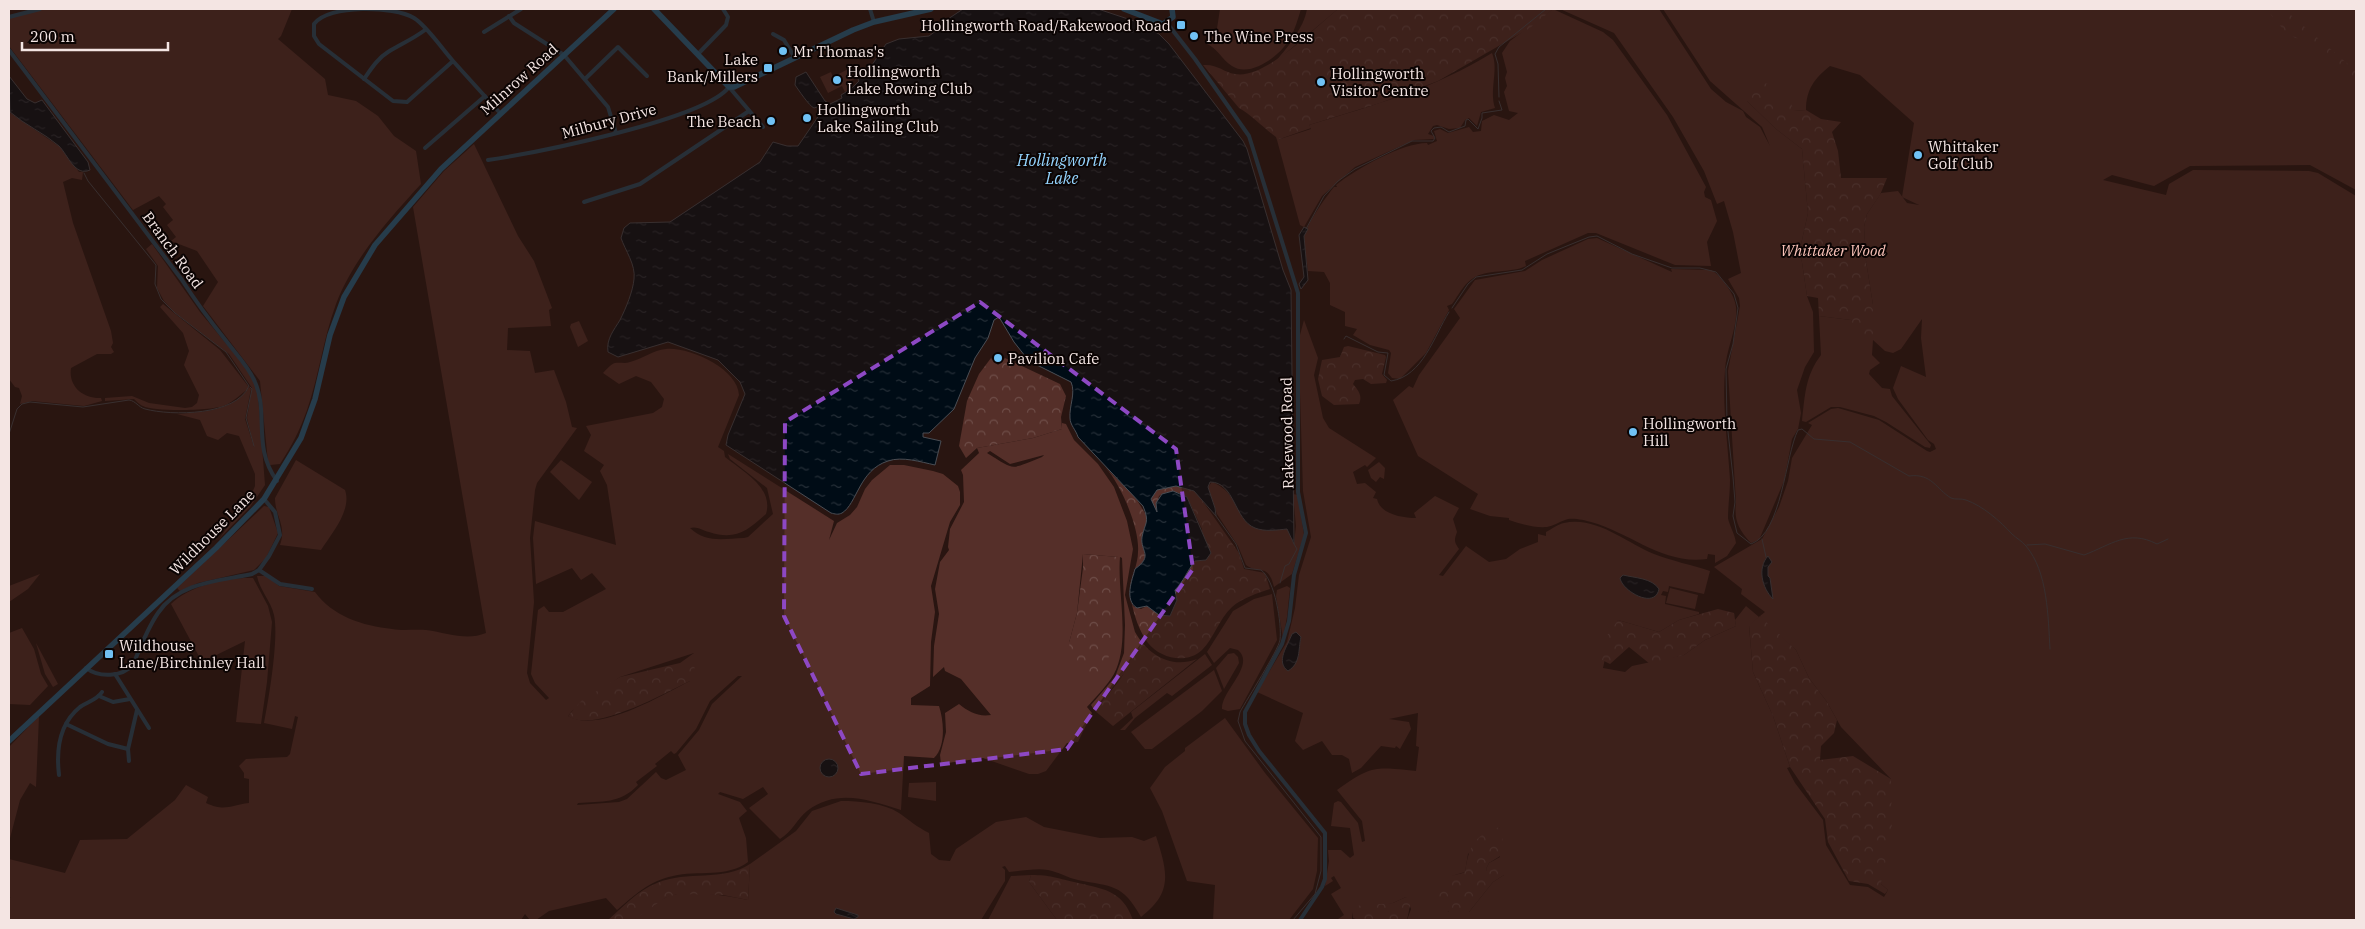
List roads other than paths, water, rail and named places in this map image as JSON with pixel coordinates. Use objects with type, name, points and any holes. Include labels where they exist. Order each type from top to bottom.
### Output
[{"type":"main road","name":"Milnrow Road","points":[[441,169],[614,9]]},
{"type":"main road","points":[[654,9],[729,87],[738,87],[764,76],[795,58],[874,22],[931,9]]},
{"type":"main road","points":[[1124,9],[1159,24],[1166,23],[1172,17],[1172,9]]},
{"type":"main road","name":"Wildhouse Lane","points":[[9,742],[222,542],[264,499],[294,453],[308,421],[330,335],[344,297],[375,245],[441,169]]},
{"type":"street","points":[[9,17],[40,9]]},
{"type":"street","points":[[484,32],[521,9]]},
{"type":"street","points":[[698,54],[726,25],[728,17],[723,9]]},
{"type":"street","points":[[870,9],[874,22]]},
{"type":"street","points":[[453,61],[407,102],[393,101],[319,44],[313,30],[318,19],[327,14],[350,10],[399,11],[416,19],[500,113]]},
{"type":"street","points":[[508,16],[514,23],[564,55],[608,107],[616,133]]},
{"type":"street","name":"Rakewood Road","points":[[1166,23],[1195,58],[1249,136],[1298,292],[1298,492],[1306,533],[1294,575],[1289,621],[1285,637],[1248,706],[1245,716],[1249,735],[1259,751],[1325,833],[1325,879],[1322,887],[1300,920]]},
{"type":"street","points":[[364,78],[387,52],[409,42],[425,30]]},
{"type":"street","points":[[772,34],[784,40],[795,58]]},
{"type":"street","points":[[585,79],[618,47],[646,76]]},
{"type":"street","name":"Branch Road","points":[[9,50],[248,368],[259,394],[260,431],[267,468],[277,481]]},
{"type":"street","points":[[729,87],[762,127]]},
{"type":"street","name":"Milbury Drive","points":[[488,160],[548,149],[616,133],[696,108],[722,95],[729,87]]},
{"type":"street","points":[[426,148],[484,96]]},
{"type":"street","points":[[584,202],[640,184],[749,111]]},
{"type":"street","points":[[86,668],[92,672],[115,674],[128,671],[158,612],[177,594],[199,584],[252,574],[259,570],[280,534],[275,512],[264,499]]},
{"type":"street","points":[[259,570],[280,584],[312,590]]},
{"type":"street","points":[[115,674],[149,728]]},
{"type":"street","points":[[59,775],[58,751],[66,724],[80,707],[101,694],[113,702],[130,700]]},
{"type":"street","points":[[129,761],[128,749],[137,710]]},
{"type":"street","points":[[66,724],[108,744],[128,749]]},
{"type":"water","name":"Hollingworth Lake","points":[[963,9],[1098,9],[1134,21],[1159,34],[1169,44],[1243,141],[1247,149],[1283,270],[1291,290],[1294,544],[1287,529],[1263,530],[1248,524],[1230,494],[1218,484],[1210,482],[1208,487],[1216,516],[1194,491],[1176,486],[1157,490],[1151,499],[1157,512],[1156,503],[1162,494],[1173,491],[1187,497],[1211,553],[1206,560],[1195,561],[1175,590],[1177,600],[1170,616],[1159,615],[1147,606],[1137,608],[1131,600],[1130,590],[1135,569],[1145,557],[1142,537],[1147,519],[1143,506],[1078,437],[1070,421],[1073,391],[1071,382],[1029,361],[1014,342],[999,317],[994,320],[988,338],[975,358],[954,409],[929,433],[923,433],[923,437],[941,441],[935,465],[899,459],[878,465],[865,479],[847,509],[838,514],[831,513],[726,445],[728,435],[745,394],[740,382],[718,360],[668,342],[618,357],[608,352],[609,339],[627,305],[634,279],[632,263],[621,238],[624,228],[630,223],[670,222],[760,162],[773,142],[787,146],[798,146],[822,111],[820,106],[814,108],[809,104],[795,85],[796,77],[806,72],[825,101],[830,104],[842,98],[841,95],[859,81],[858,79],[872,65],[886,44],[899,39],[929,36],[940,28],[945,21]]},
{"type":"water","points":[[9,76],[27,99],[35,103],[42,100],[88,162],[90,170],[85,171],[76,168],[59,146],[10,112]]},
{"type":"water","points":[[1304,227],[1308,229],[1304,236],[1308,280],[1301,289],[1299,284],[1304,277],[1299,235]]},
{"type":"water","points":[[1768,556],[1772,562],[1768,567],[1768,576],[1770,578],[1773,599],[1766,589],[1762,578],[1763,566]]},
{"type":"water","points":[[1623,575],[1643,579],[1656,585],[1659,589],[1656,595],[1651,598],[1639,596],[1632,593],[1622,583],[1620,578]]},
{"type":"water","points":[[1296,632],[1301,637],[1298,656],[1295,664],[1288,671],[1284,667],[1282,658],[1292,634]]},
{"type":"water","points":[[829,759],[835,762],[838,768],[835,774],[829,777],[823,774],[820,768],[823,762]]},
{"type":"water","points":[[836,908],[858,915],[858,917],[854,919],[836,914],[834,912]]},
{"type":"waterway","points":[[1499,97],[1498,64],[1495,54],[1499,47],[1546,9]]},
{"type":"waterway","points":[[1306,229],[1324,196],[1338,181],[1355,169],[1412,141],[1433,141],[1435,138],[1431,131],[1434,128],[1441,127],[1449,132],[1465,126],[1468,119],[1478,129],[1482,113],[1502,110],[1499,101]]},
{"type":"waterway","points":[[9,434],[17,409],[22,404],[30,402],[83,407],[129,400],[145,409],[186,413],[218,408],[231,403],[242,396],[249,386],[226,352],[175,313],[161,299],[155,284],[156,265],[88,181],[84,173]]},
{"type":"waterway","points":[[1452,308],[1468,284],[1476,277],[1522,270],[1547,254],[1589,237],[1597,236],[1632,254],[1672,268],[1700,268],[1716,272],[1734,294],[1738,308],[1733,344],[1726,369],[1727,423],[1735,502],[1733,516],[1737,533],[1751,544],[1761,537],[1770,525],[1776,510],[1798,430],[1802,429],[1814,439],[1850,442],[1909,476],[1928,479],[1951,498],[1964,499],[1979,506],[1997,519],[2024,544],[2033,557],[2043,582],[2046,595],[2050,649]]},
{"type":"waterway","points":[[1344,339],[1346,336],[1378,352],[1388,353],[1384,375],[1391,381],[1402,378],[1419,363],[1449,312]]},
{"type":"waterway","points":[[250,387],[252,389],[246,418],[254,446]]},
{"type":"waterway","points":[[1216,516],[1236,544],[1245,568],[1261,570],[1266,575],[1274,592],[1279,613],[1280,640],[1278,646],[1240,712],[1238,721],[1245,741],[1321,837],[1321,871],[1315,894],[1293,920]]},
{"type":"waterway","points":[[2027,545],[2045,544],[2084,555],[2128,538],[2147,540],[2157,544],[2168,539]]},
{"type":"waterway","points":[[1762,539],[1766,557]]},
{"type":"waterway","points":[[1280,583],[1285,566],[1289,564],[1297,549],[1294,544]]},
{"type":"place","name":"Hollingworth Road/Rakewood Road","points":[[1181,25]]},
{"type":"place","name":"The Wine Press","points":[[1194,36]]},
{"type":"place","name":"Mr Thomas's","points":[[783,51]]},
{"type":"place","name":"Lake Bank/Millers","points":[[768,68]]},
{"type":"place","name":"Hollingworth Lake Rowing Club","points":[[837,80]]},
{"type":"place","name":"Hollingworth Visitor Centre","points":[[1321,82]]},
{"type":"place","name":"Hollingworth Lake Sailing Club","points":[[807,118]]},
{"type":"place","name":"The Beach","points":[[771,121]]},
{"type":"place","name":"Whittaker Golf Club","points":[[1918,155]]},
{"type":"place","name":"Pavilion Cafe","points":[[998,358]]},
{"type":"place","name":"Hollingworth Hill","points":[[1633,432]]},
{"type":"place","name":"Wildhouse Lane/Birchinley Hall","points":[[109,654]]},
{"type":"park label","name":"Whittaker Wood","points":[[1833,250]]}]
